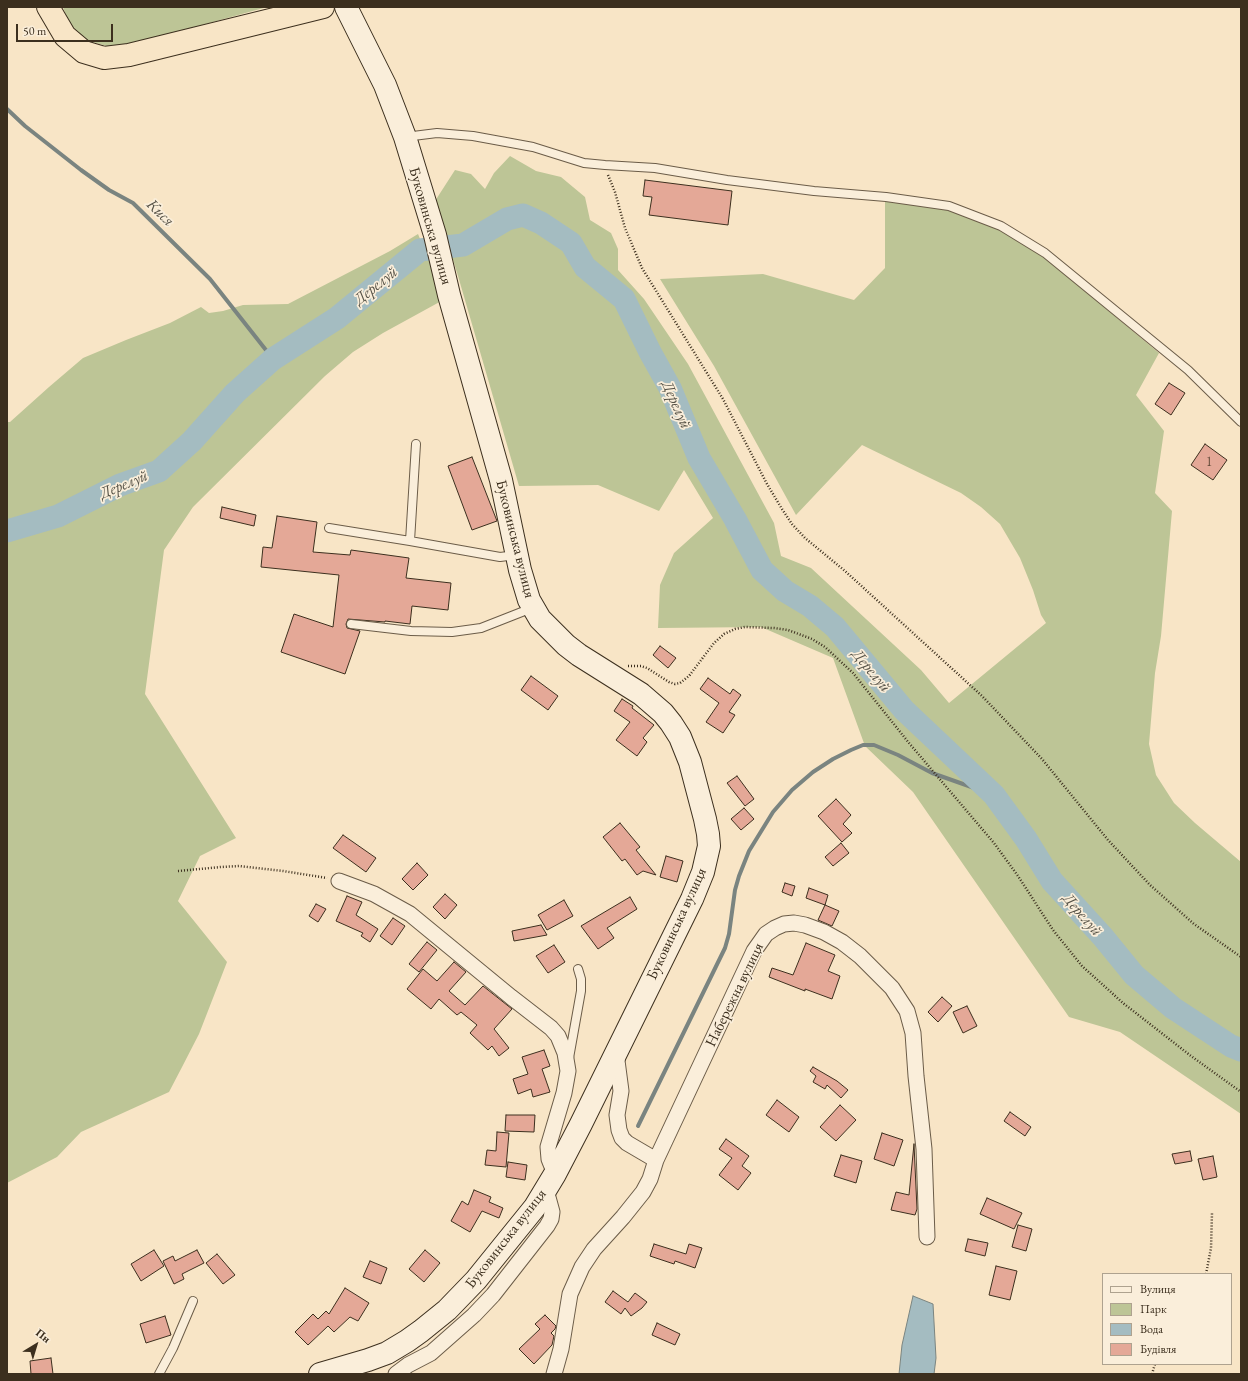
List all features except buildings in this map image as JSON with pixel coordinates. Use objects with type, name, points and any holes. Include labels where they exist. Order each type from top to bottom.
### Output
[{"type":"highway","points":[[52,10],[65,36],[84,52],[104,58],[129,55],[323,7]]},
{"type":"street","name":"Буковинська вулиця","points":[[320,1374],[387,1353],[422,1331],[455,1302],[484,1271],[524,1222],[550,1182],[697,889],[706,861],[709,840],[703,810],[690,762],[675,730],[663,713],[652,703],[566,645],[547,627],[532,608],[524,586],[501,480],[449,295],[435,235],[405,137],[385,85],[346,7]]},
{"type":"street","points":[[339,881],[374,894],[410,914],[439,936],[510,997],[551,1028],[558,1036],[567,1059],[568,1071],[548,1147],[552,1212],[548,1226],[493,1295],[474,1315],[431,1353],[396,1374]]},
{"type":"street","name":"Набережна вулиця","points":[[554,1374],[561,1349],[568,1302],[582,1267],[594,1249],[640,1196],[650,1179],[656,1160],[756,946],[766,934],[779,926],[789,923],[805,925],[828,934],[842,942],[860,956],[892,988],[907,1011],[913,1033],[924,1149],[927,1237]]},
{"type":"street","points":[[616,1053],[621,1091],[617,1115],[619,1130],[622,1138],[627,1143],[656,1160]]},
{"type":"lane","points":[[405,137],[437,133],[481,138],[533,147],[584,162],[654,168],[727,180],[814,191],[886,197],[949,206],[1001,226],[1045,253],[1188,370],[1241,422]]},
{"type":"lane","points":[[410,541],[416,444]]},
{"type":"lane","points":[[329,528],[500,557],[517,555]]},
{"type":"lane","points":[[351,624],[411,631],[452,632],[481,628],[532,608]]},
{"type":"lane","points":[[568,1071],[581,991],[581,979],[578,969]]},
{"type":"lane","points":[[159,1374],[173,1348],[193,1301]]},
{"type":"path","points":[[605,165],[615,192],[625,228],[642,268],[723,398],[767,484],[792,524],[804,538],[845,571],[982,696],[1042,759],[1108,840],[1150,885],[1194,924],[1241,957]]},
{"type":"path","points":[[608,673],[628,666],[641,666],[654,671],[669,682],[680,684],[689,676],[714,643],[724,634],[735,629],[745,627],[788,630],[812,639],[825,647],[853,673],[994,843],[1018,876],[1053,930],[1082,966],[1123,1003],[1191,1056],[1241,1092]]},
{"type":"path","points":[[178,871],[239,866],[312,874],[339,881]]},
{"type":"path","points":[[1206,1273],[1211,1248],[1212,1214]]},
{"type":"green space","points":[[63,7],[267,7],[141,42],[110,47],[86,40],[70,27]]},
{"type":"green space","points":[[510,156],[536,171],[561,177],[585,197],[590,220],[611,233],[618,249],[618,270],[644,299],[688,364],[774,523],[781,556],[811,568],[921,670],[949,703],[1046,623],[1041,615],[1020,558],[1000,524],[981,507],[961,493],[862,445],[796,515],[714,366],[660,279],[763,274],[854,300],[885,268],[885,201],[948,210],[999,229],[1043,256],[1159,353],[1136,395],[1164,431],[1155,493],[1172,511],[1161,636],[1155,673],[1149,744],[1156,775],[1174,803],[1241,862],[1241,1114],[1120,1032],[1069,1017],[913,792],[865,746],[833,658],[761,627],[658,628],[660,585],[674,553],[713,518],[684,470],[659,511],[598,485],[519,486],[435,201],[455,170],[471,174],[485,189],[494,173]]},
{"type":"green space","points":[[418,234],[445,299],[383,333],[353,352],[325,376],[193,507],[164,550],[145,694],[236,838],[200,856],[178,901],[227,962],[199,1034],[169,1092],[81,1132],[57,1157],[7,1183],[7,422],[10,422],[83,358],[170,323],[201,307],[209,313],[223,311],[243,305],[288,304],[390,251]]},
{"type":"water","points":[[913,1296],[933,1304],[936,1358],[934,1374],[899,1374],[902,1345]]},
{"type":"waterway","name":"Кися","points":[[7,109],[25,126],[81,170],[109,190],[133,203],[210,279],[273,359]]},
{"type":"waterway","name":"Дерелуй","points":[[7,531],[58,516],[120,485],[159,471],[192,441],[235,393],[273,359],[337,318],[420,250],[463,245],[507,219],[523,215],[541,223],[571,243],[585,267],[624,299],[650,352],[670,388],[699,458],[735,519],[762,570],[785,591],[810,606],[835,627],[904,710],[994,795],[1026,839],[1052,881],[1103,937],[1134,975],[1173,1008],[1231,1046],[1241,1050]]},
{"type":"waterway","points":[[638,1126],[725,948],[729,934],[735,890],[749,851],[773,812],[792,790],[813,772],[833,759],[863,745],[874,745],[898,755],[932,773],[994,795]]}]
